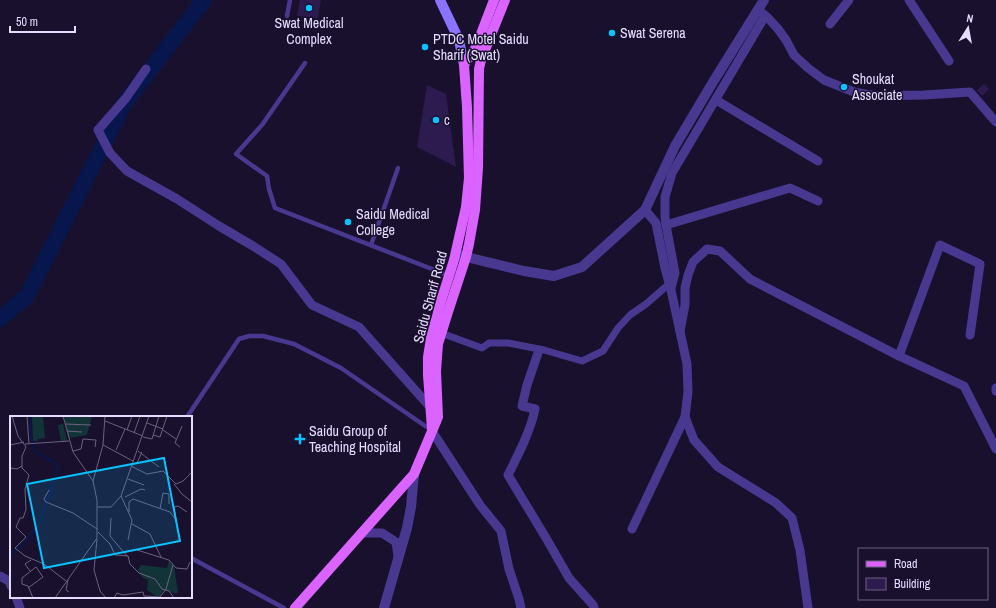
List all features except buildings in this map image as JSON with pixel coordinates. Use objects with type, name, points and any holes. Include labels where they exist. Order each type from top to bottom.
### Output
[{"type":"main road","points":[[440,0],[459,40],[464,64]]},
{"type":"main road","points":[[464,64],[476,47],[494,0]]},
{"type":"main road","points":[[432,431],[438,417],[436,371],[438,344],[466,257],[476,210],[473,167],[479,69],[481,60],[505,0]]},
{"type":"main road","points":[[476,47],[479,69]]},
{"type":"main road","name":"Saidu Sharif Road","points":[[295,608],[414,474],[432,431],[428,357],[432,332],[456,255],[466,208],[469,178],[473,167],[464,64]]},
{"type":"street","points":[[441,333],[482,348],[489,344],[508,343],[582,361],[603,351],[618,328],[630,315],[670,287],[675,273],[666,225],[664,197],[672,173],[716,100],[761,13],[764,0]]},
{"type":"street","points":[[830,24],[849,0]]},
{"type":"street","points":[[909,0],[950,61]]},
{"type":"street","points":[[761,13],[782,34],[794,55],[824,80],[854,92],[876,96],[970,92],[996,122]]},
{"type":"street","points":[[456,255],[524,271],[554,276],[582,267],[645,210],[675,146],[713,82],[761,13]]},
{"type":"street","points":[[146,69],[126,98],[98,130],[110,153],[127,171],[177,199],[281,264],[312,305],[359,327],[430,408]]},
{"type":"street","points":[[716,100],[818,161]]},
{"type":"street","points":[[666,225],[790,188],[818,201]]},
{"type":"street","points":[[632,529],[685,417],[688,392],[687,364],[656,222],[645,210]]},
{"type":"street","points":[[898,356],[940,245],[980,264],[970,335]]},
{"type":"street","points":[[680,331],[685,305],[685,288],[693,262],[707,249],[720,251],[750,279],[898,356],[964,386],[996,449]]},
{"type":"street","points":[[539,350],[527,385],[522,406],[535,408],[533,417],[517,458],[508,475],[569,578],[594,608]]},
{"type":"street","points":[[685,417],[694,440],[718,467],[776,503],[792,518],[800,550],[808,608]]},
{"type":"street","points":[[432,431],[480,505],[501,531],[509,569],[520,600],[521,608]]},
{"type":"street","points":[[384,608],[407,528],[411,507],[414,474]]},
{"type":"street","points":[[361,533],[382,533],[396,542],[398,559]]},
{"type":"street","points":[[0,576],[9,581],[10,584]]},
{"type":"street","points":[[16,598],[20,608]]},
{"type":"lane","points":[[287,16],[290,0]]},
{"type":"lane","points":[[305,63],[262,125],[236,154],[267,176],[269,189],[275,208],[450,276]]},
{"type":"lane","points":[[371,245],[398,168]]},
{"type":"lane","points":[[188,416],[239,339],[249,336],[263,336],[294,344],[341,368],[432,431]]},
{"type":"lane","points":[[192,559],[284,608]]},
{"type":"waterway","points":[[0,319],[27,296],[124,104],[204,0]]},
{"type":"place","name":"Swat Medical Complex","points":[[309,8]]},
{"type":"place","name":"Swat Serena","points":[[612,33]]},
{"type":"place","name":"PTDC Motel Saidu Sharif (Swat)","points":[[425,47]]},
{"type":"place","name":"Shoukat Associate","points":[[844,87]]},
{"type":"place","name":"c","points":[[436,120]]},
{"type":"place","name":"Saidu Medical College","points":[[348,222]]},
{"type":"place","name":"Saidu Group of Teaching Hospital","points":[[300,439]]}]
